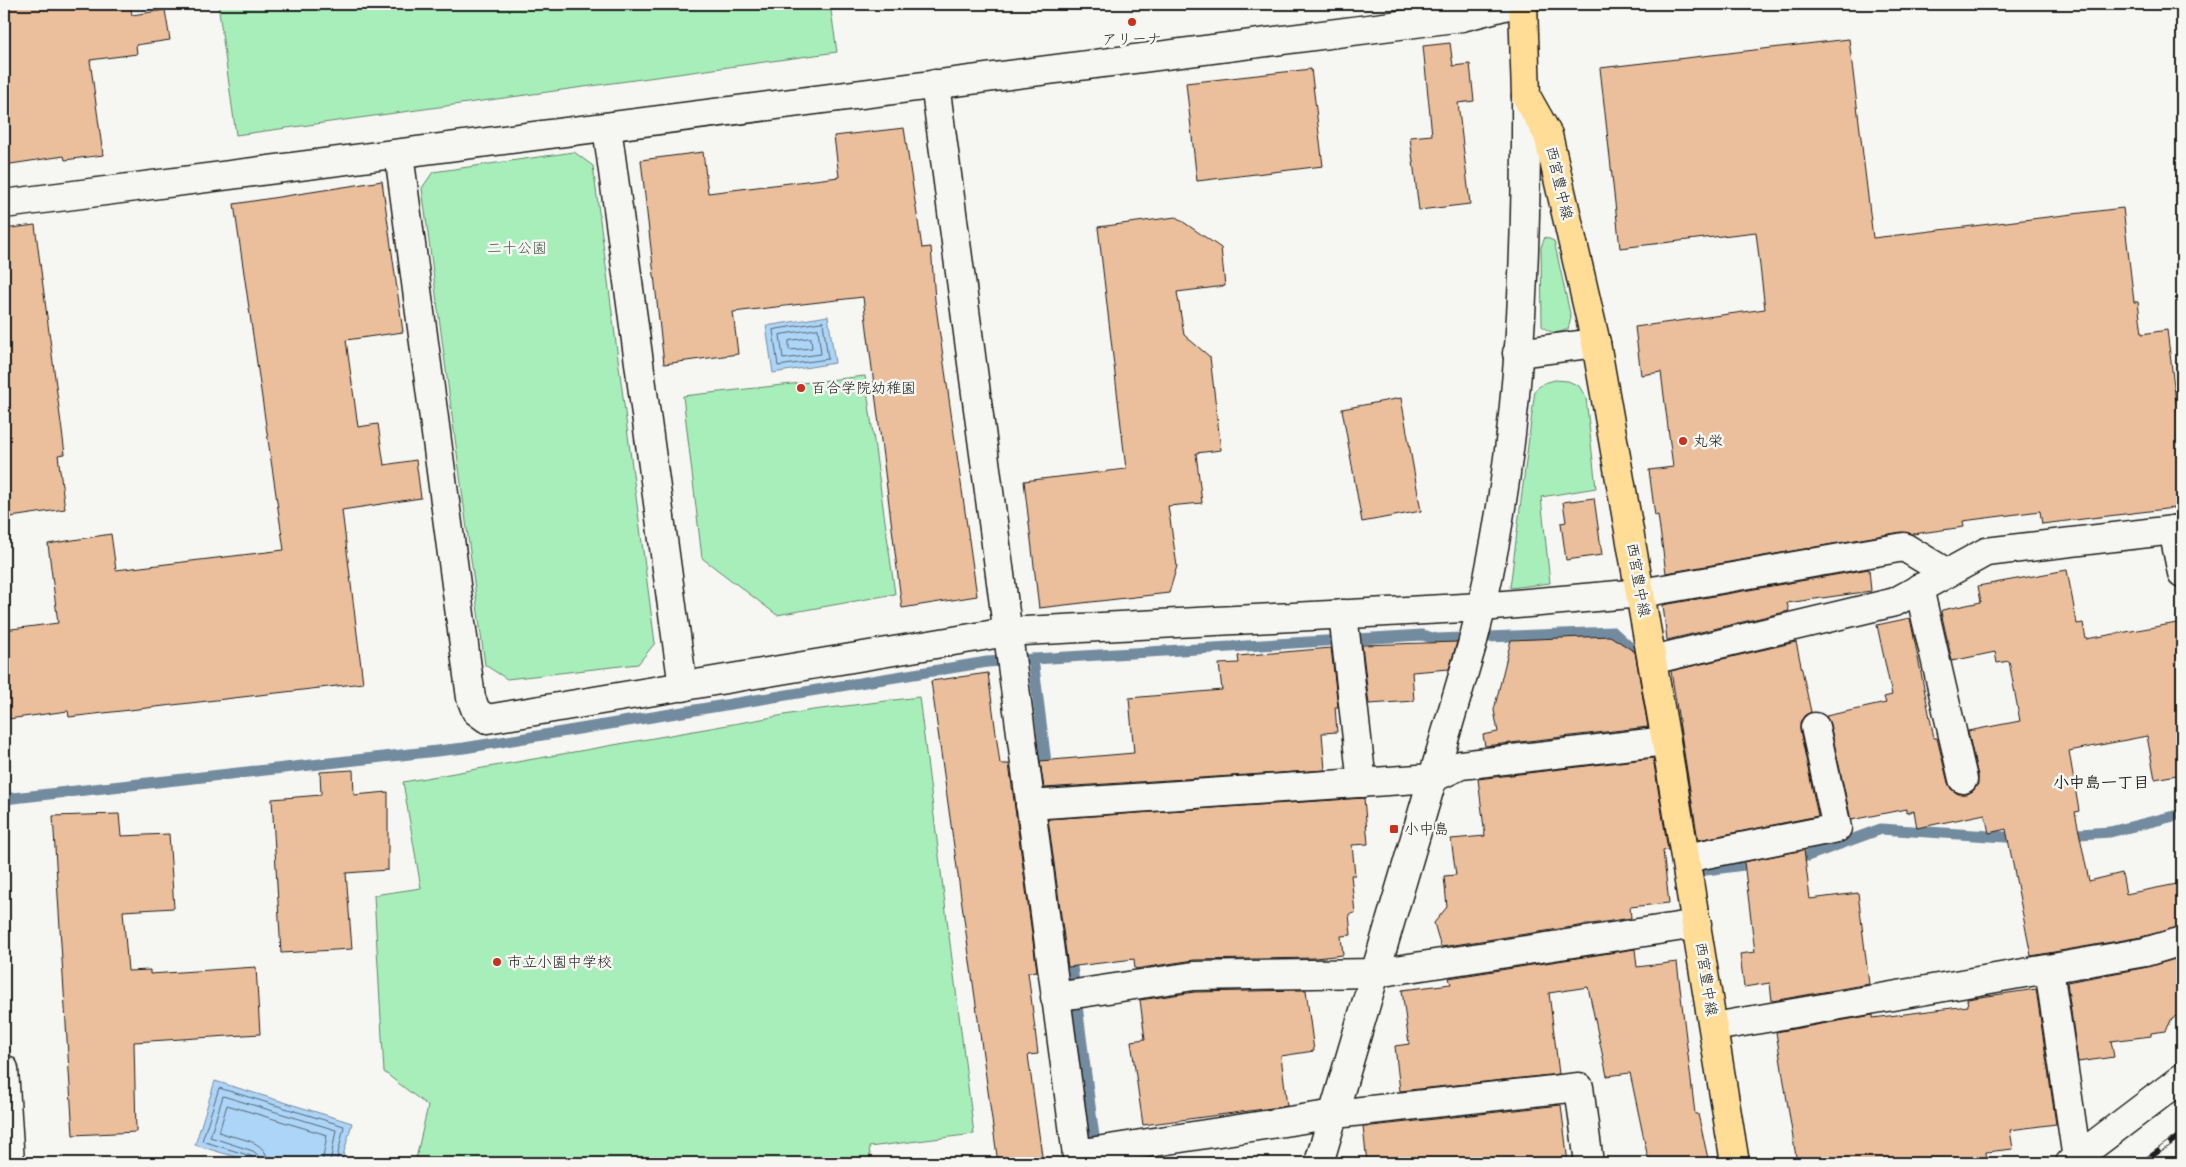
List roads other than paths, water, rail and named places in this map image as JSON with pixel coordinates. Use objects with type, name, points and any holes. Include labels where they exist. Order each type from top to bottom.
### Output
[{"type":"main road","name":"西宮豊中線","points":[[1523,4],[1526,96],[1548,135],[1596,344],[1686,858],[1735,1163]]},
{"type":"street","points":[[4,204],[1462,17],[1512,4]]},
{"type":"street","points":[[935,84],[1077,1158],[1335,1114],[1579,1087],[1589,1163]]},
{"type":"street","points":[[1320,1163],[1482,607],[1504,485],[1517,353],[1525,211],[1526,96]]},
{"type":"street","points":[[607,127],[683,687]]},
{"type":"street","points":[[399,154],[471,698],[476,711],[487,719],[1007,632],[1482,607],[1641,593],[1904,546],[1947,573]]},
{"type":"street","points":[[1517,353],[1596,344]]},
{"type":"street","points":[[1652,660],[1895,602],[1986,552],[2178,530],[2182,573]]},
{"type":"street","points":[[1919,588],[1963,778]]},
{"type":"street","points":[[1343,614],[1362,783]]},
{"type":"street","points":[[1686,858],[1836,828],[1815,728]]},
{"type":"street","points":[[1030,805],[1433,778],[1461,765],[1666,741]]},
{"type":"street","points":[[1055,997],[1194,976],[1376,973],[1697,924]]},
{"type":"street","points":[[1714,1028],[2145,952],[2182,941]]},
{"type":"street","points":[[2049,969],[2074,1161]]},
{"type":"street","points":[[4,1069],[10,1163]]},
{"type":"street","points":[[2074,1161],[2182,1078]]},
{"type":"water","points":[[828,316],[835,363],[773,373],[766,326]]},
{"type":"water","points":[[215,1081],[352,1123],[341,1163],[257,1163],[195,1145]]},
{"type":"waterway","points":[[4,799],[464,748],[987,662],[1422,635],[1437,639],[1613,632],[1648,664]]},
{"type":"waterway","points":[[1033,659],[1055,834]]},
{"type":"waterway","points":[[1677,728],[1694,813]]},
{"type":"waterway","points":[[2064,835],[2110,832],[2182,814]]},
{"type":"waterway","points":[[1790,859],[1807,856],[1881,829],[2021,838]]},
{"type":"waterway","points":[[1702,853],[1706,870],[1759,863]]},
{"type":"waterway","points":[[1070,952],[1096,1152]]},
{"type":"railway","points":[[2142,1163],[2182,1134]]},
{"type":"place","name":"アリーナ","points":[[1132,22]]},
{"type":"place","name":"百合学院幼稚園","points":[[801,388]]},
{"type":"place","name":"丸栄","points":[[1683,441]]},
{"type":"place","name":"小中島","points":[[1394,829]]},
{"type":"place","name":"市立小園中学校","points":[[497,962]]},
{"type":"district","name":"小中島一丁目","points":[[2101,783]]},
{"type":"park label","name":"二十公園","points":[[517,248]]}]
